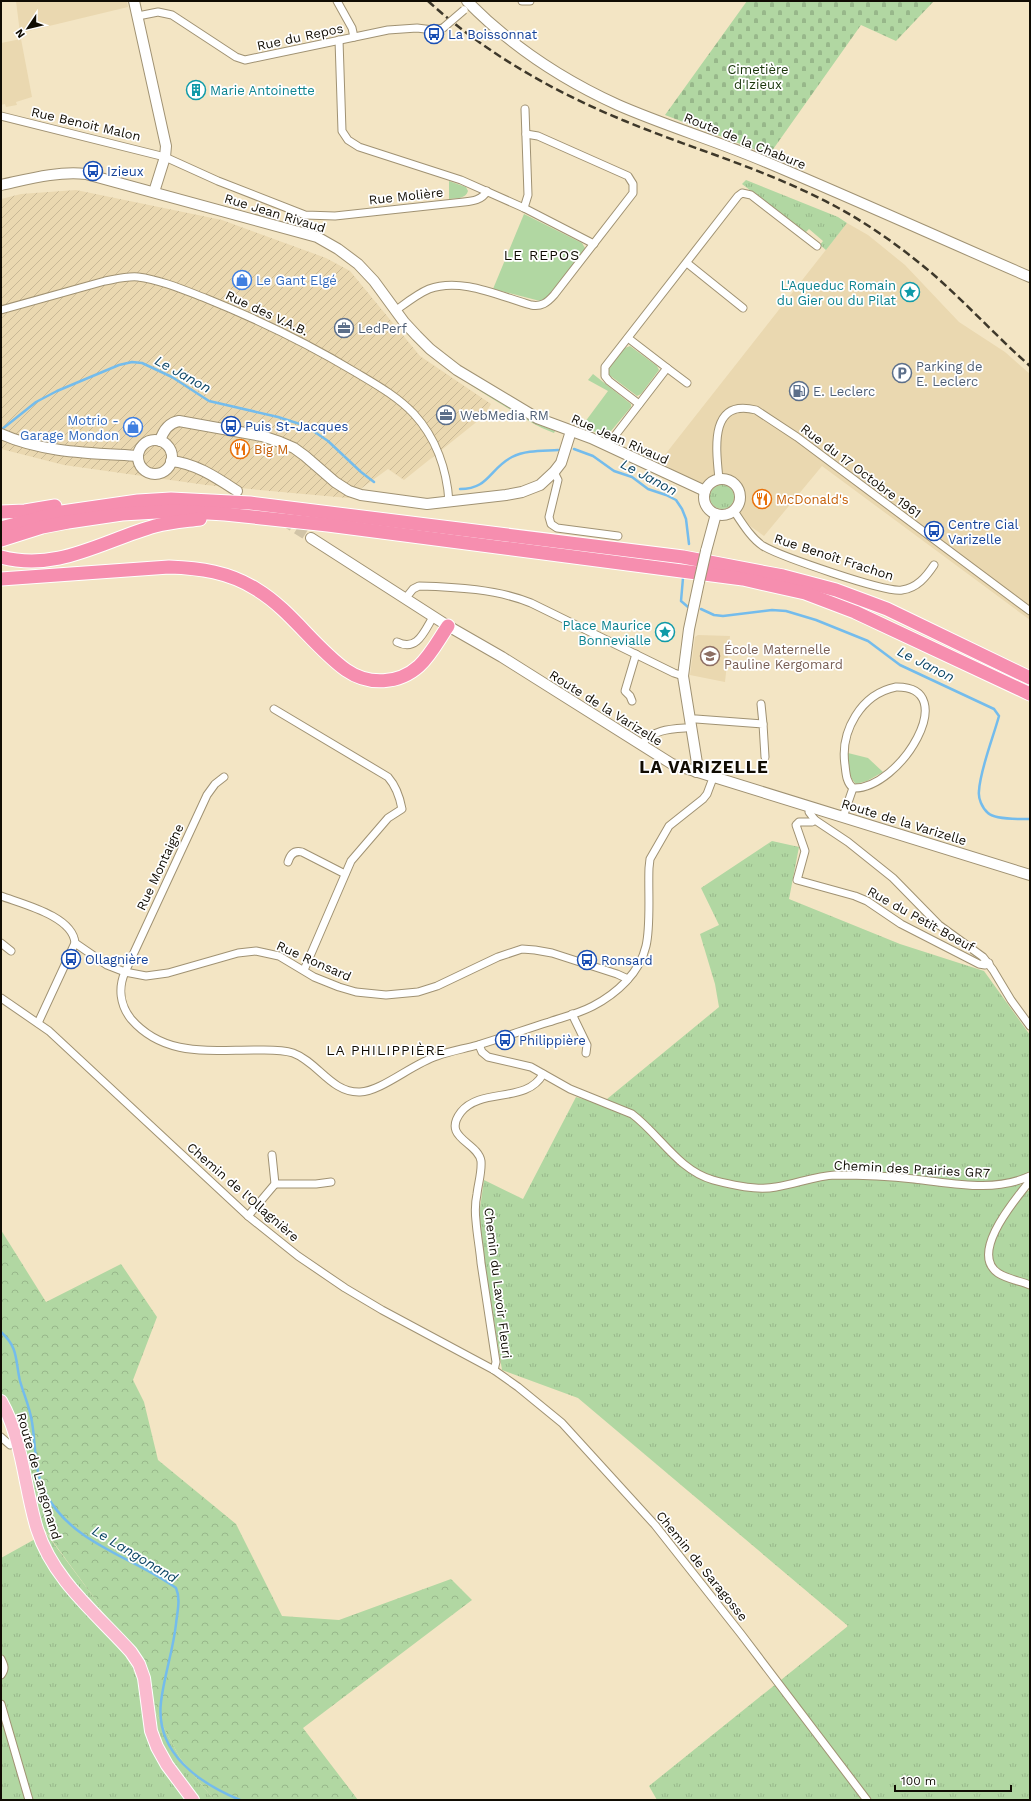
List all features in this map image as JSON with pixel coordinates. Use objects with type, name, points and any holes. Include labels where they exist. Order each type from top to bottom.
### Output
[{"type":"highway","points":[[1,512],[25,511],[74,502],[120,498],[138,501]]},
{"type":"highway","points":[[1,528],[62,512],[138,501],[171,499],[250,503],[660,554],[732,565],[811,583],[844,593],[887,609],[1030,678]]},
{"type":"highway","points":[[1,540],[42,527],[68,522],[122,514],[174,511],[225,514],[369,530],[671,569],[775,586],[823,600],[855,612],[1030,694]]},
{"type":"highway","points":[[1,557],[35,562],[62,558],[155,526],[225,514]]},
{"type":"highway","points":[[1,579],[169,567],[196,568],[213,571],[244,582],[257,589],[286,611],[347,670],[361,678],[376,681],[389,681],[410,673],[426,658],[448,626]]},
{"type":"main road","points":[[134,1],[166,142],[165,157],[154,192]]},
{"type":"main road","name":"Route de la Chabure","points":[[469,4],[493,26],[538,59],[587,89],[618,105],[765,161],[1030,277]]},
{"type":"main road","name":"Rue Jean Rivaud","points":[[1,185],[45,175],[76,173],[97,176],[317,237],[338,249],[358,264],[374,281],[396,311],[430,349],[457,370],[537,418],[607,446],[705,490]]},
{"type":"main road","points":[[160,441],[166,428],[174,422],[179,421],[262,436],[294,448],[335,482],[349,491],[361,495],[427,504],[522,492],[540,485],[554,472],[563,458],[571,431]]},
{"type":"main road","points":[[4,436],[20,442],[54,449],[138,456]]},
{"type":"main road","points":[[155,440],[160,441],[164,443],[170,451],[171,460],[166,470],[155,474],[144,471],[140,467],[138,456],[139,451],[145,444],[155,440]]},
{"type":"main road","points":[[171,460],[182,462],[207,473],[237,491]]},
{"type":"main road","points":[[719,479],[731,481],[739,489],[740,501],[734,511],[722,515],[711,511],[704,502],[705,490],[710,483],[719,479]]},
{"type":"main road","points":[[696,772],[697,763],[687,724],[683,676],[689,629],[706,551],[716,514]]},
{"type":"main road","name":"Route de la Varizelle","points":[[311,538],[433,617],[502,657],[672,764],[713,778],[1030,875]]},
{"type":"main road","name":"Route de Langonand","points":[[1,1401],[17,1442],[37,1530],[45,1549],[54,1566],[65,1581],[127,1648],[139,1664],[144,1678],[150,1731],[167,1766],[193,1800]]},
{"type":"street","points":[[337,1],[352,28],[354,37]]},
{"type":"street","points":[[522,1],[530,1]]},
{"type":"street","name":"Rue du Repos","points":[[138,16],[158,12],[172,15],[236,57],[245,60],[388,30],[411,28],[433,30],[443,28],[469,4]]},
{"type":"street","points":[[339,40],[342,131],[348,140],[359,146],[462,180],[524,208],[594,244]]},
{"type":"street","points":[[524,208],[528,195],[526,109]]},
{"type":"street","name":"Rue Benoit Malon","points":[[1,116],[165,157]]},
{"type":"street","points":[[396,311],[427,290],[449,285],[475,288],[531,305],[538,306],[544,304],[554,295],[633,193],[634,188],[631,179],[628,176],[538,136],[526,134]]},
{"type":"street","name":"Rue Jean Rivaud","points":[[165,157],[218,181],[297,213],[324,217]]},
{"type":"street","name":"Rue Molière","points":[[324,217],[470,202],[481,198],[487,191]]},
{"type":"street","points":[[639,404],[609,381],[605,376],[605,367],[738,196],[742,193],[751,195],[817,246]]},
{"type":"street","points":[[686,263],[743,308]]},
{"type":"street","name":"Rue des V.A.B.","points":[[1,310],[105,281],[138,277],[178,288],[232,309],[285,333],[386,390],[403,403],[426,429],[436,447],[447,483],[449,502]]},
{"type":"street","points":[[628,338],[687,383]]},
{"type":"street","points":[[607,446],[667,368]]},
{"type":"street","name":"Rue du 17 Octobre 1961","points":[[719,479],[716,442],[720,423],[725,416],[732,411],[748,408],[756,410],[797,438],[1030,611]]},
{"type":"street","points":[[554,472],[558,480],[549,517],[551,524],[558,528],[618,536]]},
{"type":"street","name":"Rue Benoît Frachon","points":[[734,511],[755,539],[773,551],[862,582],[894,590],[905,589],[918,584],[934,565]]},
{"type":"street","points":[[406,599],[414,589],[419,586],[466,589],[511,596],[531,603],[683,676]]},
{"type":"street","points":[[397,642],[406,645],[416,642],[433,617]]},
{"type":"street","points":[[632,701],[630,696],[625,691],[636,654]]},
{"type":"street","points":[[896,687],[904,687],[912,690],[922,697],[926,710],[920,734],[914,746],[903,761],[884,778],[864,787],[853,788],[848,782],[844,759],[844,745],[850,725],[865,705],[880,693],[896,687]]},
{"type":"street","points":[[761,704],[765,757]]},
{"type":"street","points":[[274,709],[388,777],[400,797],[402,809],[392,814],[355,856],[345,874],[304,970]]},
{"type":"street","points":[[642,746],[647,739],[662,730],[687,724],[696,719],[763,724]]},
{"type":"street","name":"Rue Montaigne","points":[[224,777],[215,784],[207,795],[125,972],[120,993],[124,1008],[139,1027],[160,1041],[183,1049],[285,1051],[301,1057],[341,1087],[354,1092],[374,1089],[409,1068],[429,1059],[479,1045]]},
{"type":"street","points":[[479,1045],[592,1007],[606,998],[628,979],[642,958],[646,945],[650,859],[669,826],[703,799],[707,794],[713,778]]},
{"type":"street","points":[[843,817],[853,788]]},
{"type":"street","points":[[810,807],[809,812],[815,820],[848,842],[893,878],[939,925],[989,963],[1011,1000],[1030,1026]]},
{"type":"street","name":"Rue du Petit Boeuf","points":[[815,820],[812,822],[799,822],[796,825],[805,851],[797,880],[856,896],[867,901],[901,924],[930,940],[979,964],[983,965],[989,963]]},
{"type":"street","points":[[288,862],[292,854],[298,851],[345,874]]},
{"type":"street","points":[[1,896],[55,918],[68,928],[75,943],[38,1023]]},
{"type":"street","name":"Rue Ronsard","points":[[75,943],[83,947],[99,960],[125,972],[146,976],[158,975],[249,951],[279,956],[325,982],[356,992],[386,996],[418,992],[437,986],[510,952],[529,949],[552,953],[628,979]]},
{"type":"street","points":[[1,944],[11,951]]},
{"type":"street","name":"Chemin de l'Ollagnière","points":[[1,998],[38,1023],[65,1045],[248,1216],[298,1256],[345,1288],[382,1310],[494,1370]]},
{"type":"street","points":[[572,1014],[587,1045],[586,1053]]},
{"type":"street","name":"Chemin des Prairies GR7","points":[[479,1045],[482,1052],[488,1057],[531,1067],[570,1089],[632,1114],[641,1121],[686,1166],[698,1174],[719,1181],[757,1188],[768,1188],[810,1178],[834,1175],[899,1178],[982,1186],[999,1185],[1030,1177]]},
{"type":"street","name":"Chemin du Lavoir Fleuri","points":[[494,1370],[496,1362],[476,1223],[480,1160],[477,1152],[459,1137],[456,1131],[456,1123],[461,1113],[474,1102],[524,1089],[538,1081],[543,1074]]},
{"type":"street","points":[[248,1216],[274,1184],[272,1155]]},
{"type":"street","points":[[1030,1177],[1029,1182],[994,1232],[988,1252],[991,1263],[997,1272],[1030,1285]]},
{"type":"street","points":[[274,1184],[316,1184],[331,1182]]},
{"type":"street","name":"Chemin de Saragosse","points":[[494,1370],[530,1396],[562,1423],[636,1503],[742,1634],[867,1800]]},
{"type":"street","points":[[1,1438],[10,1445],[17,1442]]},
{"type":"street","points":[[1,1659],[4,1666],[4,1672],[1,1675]]},
{"type":"street","points":[[1,1704],[29,1800]]},
{"type":"shaded area","points":[[16,1],[127,1],[128,7],[20,33]]},
{"type":"shaded area","points":[[21,39],[32,97],[16,102],[17,105],[6,107],[5,104],[1,105],[1,43]]},
{"type":"shaded area","points":[[76,190],[222,220],[326,258],[350,271],[420,356],[491,404],[484,416],[404,480],[388,469],[348,498],[206,485],[64,465],[1,449],[1,199],[21,194]]},
{"type":"shaded area","points":[[847,223],[868,235],[905,265],[959,322],[1005,352],[1030,374],[1030,620],[822,466],[764,536],[660,461]]},
{"type":"shaded area","name":"École Maternelle Pauline Kergomard","points":[[698,635],[730,636],[725,682],[690,675],[695,637]]},
{"type":"green space","name":"Cimetière d'Izieux","points":[[747,1],[934,1],[896,41],[861,25],[769,155],[665,115]]},
{"type":"green space","points":[[746,180],[838,217],[847,223],[826,250],[820,245],[823,241],[809,229],[805,233],[742,184]]},
{"type":"green space","points":[[449,181],[466,187],[468,191],[467,194],[460,198],[449,199]]},
{"type":"green space","points":[[524,214],[582,243],[585,248],[547,297],[540,301],[493,289]]},
{"type":"green space","points":[[403,326],[461,377],[537,424],[555,431],[554,433],[520,416],[448,369],[412,339],[401,327]]},
{"type":"green space","points":[[630,346],[657,366],[659,370],[641,394],[637,396],[608,374],[608,369],[625,348]]},
{"type":"green space","points":[[593,374],[631,404],[631,407],[606,437],[582,426],[608,391],[588,380]]},
{"type":"green space","points":[[722,485],[731,488],[734,497],[731,506],[722,509],[713,506],[710,497],[713,488]]},
{"type":"green space","points":[[848,753],[868,758],[883,772],[867,781],[856,784],[851,778],[848,765]]},
{"type":"green space","points":[[772,841],[799,847],[789,899],[900,944],[984,971],[1030,1035],[1030,1173],[1020,1185],[1030,1192],[1030,1800],[657,1800],[649,1786],[848,1626],[578,1398],[502,1370],[478,1222],[484,1180],[523,1199],[576,1097],[601,1104],[719,1007],[715,984],[700,934],[719,925],[701,888]]},
{"type":"green space","points":[[1,1230],[46,1302],[121,1264],[157,1317],[133,1380],[144,1402],[158,1460],[236,1524],[282,1616],[339,1620],[451,1579],[472,1600],[303,1728],[358,1800],[214,1800],[180,1758],[95,1599],[35,1517],[1,1407]]},
{"type":"green space","points":[[46,1533],[95,1599],[180,1758],[214,1800],[1,1800],[1,1558]]},
{"type":"waterway","name":"Le Janon","points":[[1,430],[36,402],[57,391],[119,365],[132,362],[142,363],[172,377],[209,401],[278,417],[306,426],[328,441],[374,482]]},
{"type":"waterway","name":"Le Janon","points":[[574,449],[593,456],[614,471],[632,477],[648,489],[676,500],[686,519],[689,544]]},
{"type":"waterway","name":"Le Janon","points":[[460,489],[477,486],[488,478],[504,462],[517,455],[535,451],[558,450]]},
{"type":"waterway","name":"Le Janon","points":[[683,578],[681,601],[688,607]]},
{"type":"waterway","name":"Le Janon","points":[[701,609],[714,615],[723,616],[772,610],[786,611],[816,620],[868,641],[900,665],[994,709],[999,716],[982,774],[979,791],[980,800],[982,806],[988,813],[996,817],[1008,819],[1030,819]]},
{"type":"waterway","name":"Le Langonand","points":[[1,1332],[11,1343],[14,1349],[20,1381],[31,1417],[36,1460],[40,1479],[47,1496],[59,1513],[73,1527],[106,1549],[142,1567],[176,1588],[178,1597],[178,1611],[175,1634],[161,1702],[161,1720],[165,1736],[173,1751],[183,1764],[195,1775],[210,1785],[240,1800]]},
{"type":"tunnel","points":[[284,521],[311,538]]},
{"type":"railway","points":[[428,1],[473,38],[521,70],[546,84],[598,110],[773,177],[821,199],[866,224],[894,243],[934,275],[1030,366]]},
{"type":"place","name":"La Boissonnat","points":[[434,34]]},
{"type":"place","name":"Marie Antoinette","points":[[196,90]]},
{"type":"place","name":"Izieux","points":[[93,171]]},
{"type":"place","name":"Le Gant Elgé","points":[[242,280]]},
{"type":"place","name":"L'Aqueduc Romain du Gier ou du Pilat","points":[[910,292]]},
{"type":"place","name":"LedPerf","points":[[344,328]]},
{"type":"place","name":"Parking de E. Leclerc","points":[[902,373]]},
{"type":"place","name":"E. Leclerc","points":[[799,391]]},
{"type":"place","name":"WebMedia RM","points":[[446,415]]},
{"type":"place","name":"Puis St-Jacques","points":[[231,426]]},
{"type":"place","name":"Motrio - Garage Mondon","points":[[133,427]]},
{"type":"place","name":"Big M","points":[[240,449]]},
{"type":"place","name":"McDonald's","points":[[762,499]]},
{"type":"place","name":"Centre Cial Varizelle","points":[[934,531]]},
{"type":"place","name":"Place Maurice Bonnevialle","points":[[665,632]]},
{"type":"place","name":"École Maternelle Pauline Kergomard","points":[[710,656]]},
{"type":"place","name":"Ollagnière","points":[[71,959]]},
{"type":"place","name":"Ronsard","points":[[587,960]]},
{"type":"place","name":"Philippière","points":[[505,1040]]},
{"type":"district","name":"LE REPOS","points":[[542,255]]},
{"type":"district","name":"LA VARIZELLE","points":[[704,767]]},
{"type":"district","name":"LA PHILIPPIÈRE","points":[[386,1050]]}]
